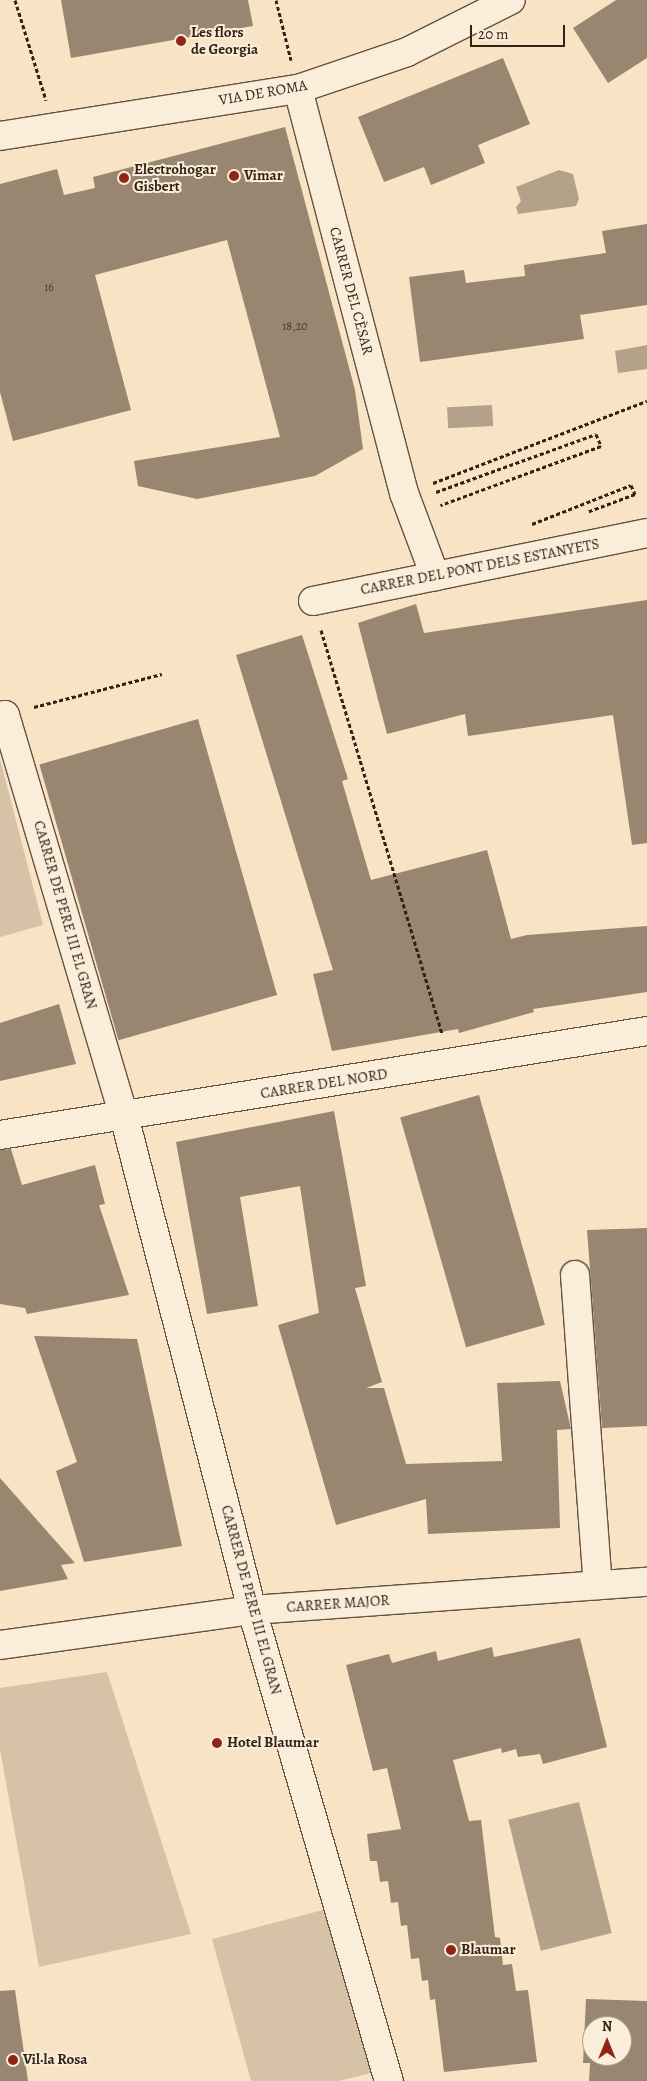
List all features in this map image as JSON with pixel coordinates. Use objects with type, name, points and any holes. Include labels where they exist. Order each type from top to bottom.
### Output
[{"type":"street","name":"VIA DE ROMA","points":[[0,136],[53,125],[298,89],[407,52],[512,0]]},
{"type":"street","name":"CARRER DEL CÈSAR","points":[[298,89],[435,576]]},
{"type":"street","name":"CARRER DEL PONT DELS ESTANYETS","points":[[313,600],[647,533]]},
{"type":"street","name":"CARRER DE PERE III EL GRAN","points":[[3,715],[124,1116],[252,1610],[390,2081]]},
{"type":"street","name":"CARRER DEL NORD","points":[[0,1135],[647,1031]]},
{"type":"street","points":[[575,1275],[598,1585]]},
{"type":"street","name":"CARRER MAJOR","points":[[0,1645],[252,1610],[647,1582]]},
{"type":"path","points":[[15,0],[53,125]]},
{"type":"path","points":[[276,0],[298,89]]},
{"type":"path","points":[[412,495],[647,401]]},
{"type":"path","points":[[412,495],[596,434],[601,446],[437,507]]},
{"type":"path","points":[[529,525],[631,485],[634,494],[581,514]]},
{"type":"path","points":[[313,600],[451,1063]]},
{"type":"path","points":[[3,715],[162,674]]},
{"type":"shaded area","points":[[559,170],[573,174],[579,199],[576,206],[518,214],[516,207],[521,201],[516,187]]},
{"type":"shaded area","points":[[647,345],[647,369],[618,373],[615,351]]},
{"type":"shaded area","points":[[492,405],[493,426],[448,428],[447,407]]},
{"type":"shaded area","points":[[0,759],[43,925],[0,937]]},
{"type":"shaded area","points":[[107,1672],[191,1934],[39,1967],[0,1749],[0,1688]]},
{"type":"shaded area","points":[[579,1802],[612,1933],[541,1951],[508,1820]]},
{"type":"shaded area","points":[[323,1910],[375,2072],[339,2081],[251,2081],[212,1939]]},
{"type":"building","points":[[61,0],[248,0],[253,26],[71,58]]},
{"type":"building","points":[[616,0],[647,0],[647,58],[608,83],[573,28]]},
{"type":"building","points":[[503,58],[530,124],[478,145],[485,163],[431,185],[424,167],[384,182],[358,117]]},
{"type":"building","points":[[285,127],[355,390],[363,449],[315,476],[197,499],[138,486],[134,461],[280,437],[227,240],[95,275],[131,410],[13,441],[0,392],[0,184],[57,169],[64,195],[95,188],[93,177]]},
{"type":"building","points":[[647,224],[647,305],[580,315],[584,339],[420,362],[409,277],[464,270],[466,283],[525,276],[524,265],[606,253],[602,231]]},
{"type":"building","points":[[647,600],[647,843],[632,845],[613,715],[468,736],[465,714],[387,734],[358,623],[416,604],[424,633]]},
{"type":"building","points":[[302,635],[348,779],[342,781],[371,880],[487,850],[511,939],[527,935],[647,926],[647,992],[533,1009],[534,1012],[459,1033],[458,1029],[332,1051],[313,974],[333,970],[236,655]]},
{"type":"building","points":[[198,719],[277,995],[118,1040],[39,764]]},
{"type":"building","points":[[59,1004],[76,1064],[0,1081],[0,1023]]},
{"type":"building","points":[[479,1095],[545,1325],[466,1347],[400,1118]]},
{"type":"building","points":[[334,1111],[366,1286],[355,1288],[382,1382],[366,1388],[384,1388],[406,1464],[502,1461],[497,1383],[560,1381],[571,1429],[557,1430],[560,1528],[428,1534],[426,1499],[336,1525],[278,1325],[319,1313],[300,1186],[240,1197],[258,1306],[207,1314],[176,1142]]},
{"type":"building","points":[[11,1149],[22,1185],[95,1165],[105,1204],[99,1205],[129,1295],[27,1314],[25,1308],[0,1304],[0,1150]]},
{"type":"building","points":[[647,1228],[647,1426],[602,1428],[587,1230]]},
{"type":"building","points":[[34,1336],[137,1339],[182,1546],[84,1562],[56,1471],[77,1462]]},
{"type":"building","points":[[0,1478],[75,1563],[61,1565],[68,1579],[0,1591]]},
{"type":"building","points":[[580,1638],[607,1747],[543,1764],[540,1754],[518,1757],[516,1749],[502,1753],[501,1748],[453,1760],[469,1821],[481,1820],[495,1937],[500,1938],[503,1965],[512,1964],[516,1991],[528,1990],[537,2062],[444,2072],[435,1999],[430,2000],[428,1980],[422,1981],[419,1958],[411,1959],[407,1925],[401,1926],[398,1902],[391,1903],[388,1881],[380,1882],[377,1861],[370,1861],[367,1834],[401,1829],[387,1768],[373,1771],[346,1665],[389,1654],[392,1663],[436,1651],[438,1661],[492,1647],[494,1657]]},
{"type":"building","points":[[15,1990],[28,2081],[0,2081],[0,1991]]},
{"type":"building","points":[[586,1999],[647,2001],[647,2081],[589,2081],[590,2066],[632,2066],[632,2016],[585,2016]]},
{"type":"place","name":"Les flors de Georgia","points":[[181,41]]},
{"type":"place","name":"Vimar","points":[[234,176]]},
{"type":"place","name":"Electrohogar Gisbert","points":[[124,178]]},
{"type":"place","name":"Hotel Blaumar","points":[[217,1743]]},
{"type":"place","name":"Blaumar","points":[[451,1950]]},
{"type":"place","name":"Vil·la Rosa","points":[[13,2060]]}]
